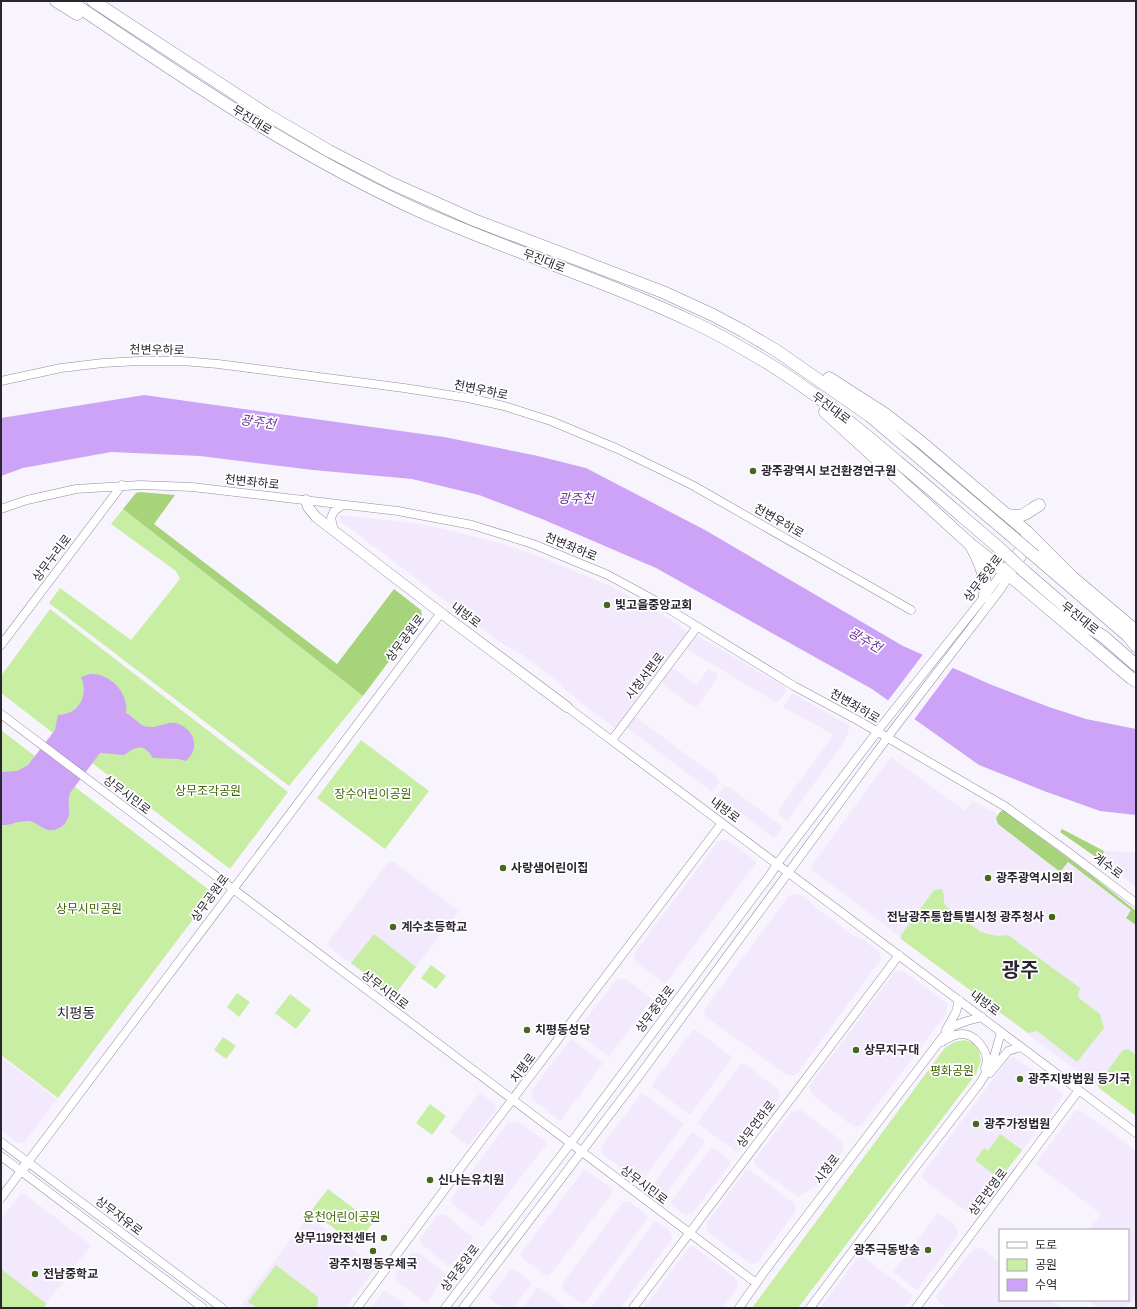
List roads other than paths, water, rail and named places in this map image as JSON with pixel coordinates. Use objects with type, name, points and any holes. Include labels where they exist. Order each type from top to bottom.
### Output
[{"type":"highway","points":[[56,1],[110,34],[143,50]]},
{"type":"highway","name":"무진대로","points":[[70,1],[217,98],[292,145],[349,176],[413,208],[474,234],[630,294],[699,325],[761,359],[838,412],[998,547],[1090,628],[1104,637],[1136,665]]},
{"type":"highway","name":"무진대로","points":[[93,1],[266,114],[329,151],[391,183],[474,220],[663,292],[713,315],[777,351],[870,416],[1035,556],[1133,636],[1136,646]]},
{"type":"highway","points":[[777,351],[802,361],[885,414],[921,442],[1030,536],[1133,636]]},
{"type":"highway","points":[[801,386],[816,404],[970,544],[1007,573],[1131,678],[1136,680]]},
{"type":"highway","points":[[1007,515],[1020,517],[1039,505]]},
{"type":"highway","points":[[970,544],[978,558],[986,590],[985,596]]},
{"type":"highway","points":[[1090,628],[1136,680]]},
{"type":"main road","name":"내방로","points":[[306,500],[308,507],[316,517],[567,707]]},
{"type":"main road","name":"상무공원로","points":[[22,1171],[28,1162]]},
{"type":"street","name":"천변우하로","points":[[1,381],[61,368],[103,363],[140,361],[182,362],[218,364],[396,387],[468,398],[504,406],[550,421],[618,449],[692,485],[911,610]]},
{"type":"street","name":"천변좌하로","points":[[1,509],[27,500],[76,489],[122,485],[192,487],[398,511],[472,525],[533,544],[608,575],[654,600],[794,686],[1006,807],[1064,849]]},
{"type":"street","name":"상무누리로","points":[[1,645],[122,485]]},
{"type":"street","points":[[334,531],[331,518],[334,511],[344,505]]},
{"type":"street","name":"상무중앙로","points":[[887,738],[962,639],[1007,573],[1019,550],[1030,536]]},
{"type":"street","name":"상무중앙로","points":[[445,1308],[570,1144],[777,864],[883,724],[985,596],[1007,573]]},
{"type":"street","name":"상무공원로","points":[[28,1162],[441,613]]},
{"type":"street","name":"시청서편로","points":[[612,740],[697,627]]},
{"type":"street","name":"내방로","points":[[567,707],[1136,1133]]},
{"type":"street","name":"상무시민로","points":[[1,714],[756,1283]]},
{"type":"street","points":[[463,1308],[639,1076],[887,738]]},
{"type":"street","name":"치평로","points":[[357,1308],[722,823]]},
{"type":"street","name":"계수로","points":[[1064,849],[1136,903]]},
{"type":"street","name":"상무연하로","points":[[633,1308],[899,955]]},
{"type":"street","name":"시청로","points":[[942,1038],[956,1012],[959,1000]]},
{"type":"street","name":"시청로","points":[[739,1308],[756,1283],[942,1038],[953,1026],[982,1018]]},
{"type":"street","name":"시청로","points":[[810,1308],[980,1083],[993,1061],[1001,1032]]},
{"type":"street","name":"시청로","points":[[936,1046],[956,1034],[972,1036],[986,1054],[987,1060],[980,1083]]},
{"type":"street","name":"시청로","points":[[980,1083],[990,1074],[1008,1051],[1021,1047]]},
{"type":"street","name":"상무번영로","points":[[916,1308],[1079,1090]]},
{"type":"street","name":"상무자유로","points":[[1,1142],[222,1308]]},
{"type":"street","name":"상무자유로","points":[[1,1156],[203,1308]]},
{"type":"street","name":"상무공원로","points":[[1,1198],[22,1171]]},
{"type":"water","name":"광주천","points":[[144,395],[444,437],[538,456],[586,468],[705,530],[903,646],[992,685],[1049,707],[1086,719],[1136,729],[1136,815],[1100,811],[1044,791],[979,765],[872,689],[656,568],[542,519],[479,495],[412,479],[313,470],[200,456],[111,452],[23,468],[1,476],[1,418]]},
{"type":"water","points":[[90,674],[102,676],[113,682],[122,692],[126,706],[126,713],[142,725],[153,727],[169,723],[177,723],[184,726],[193,738],[194,748],[192,753],[186,761],[178,759],[153,758],[150,753],[143,748],[136,748],[124,755],[100,753],[70,793],[69,815],[62,827],[55,830],[48,830],[29,821],[1,825],[1,772],[17,771],[28,765],[55,730],[58,715],[65,714],[77,708],[83,697],[84,691],[81,677]]},
{"type":"place","name":"광주광역시 보건환경연구원","points":[[753,471]]},
{"type":"place","name":"빛고을중앙교회","points":[[607,605]]},
{"type":"place","name":"사랑샘어린이집","points":[[503,868]]},
{"type":"place","name":"광주광역시의회","points":[[988,878]]},
{"type":"place","name":"전남광주통합특별시청 광주청사","points":[[1052,917]]},
{"type":"place","name":"계수초등학교","points":[[393,927]]},
{"type":"place","name":"치평동성당","points":[[527,1030]]},
{"type":"place","name":"상무지구대","points":[[856,1050]]},
{"type":"place","name":"광주지방법원 등기국","points":[[1020,1079]]},
{"type":"place","name":"광주가정법원","points":[[976,1124]]},
{"type":"place","name":"신나는유치원","points":[[430,1180]]},
{"type":"place","name":"상무119안전센터","points":[[384,1238]]},
{"type":"place","name":"광주극동방송","points":[[928,1250]]},
{"type":"place","name":"광주치평동우체국","points":[[373,1251]]},
{"type":"place","name":"전남중학교","points":[[35,1274]]},
{"type":"district","name":"광주","points":[[1020,969]]},
{"type":"district","name":"치평동","points":[[76,1013]]},
{"type":"park label","name":"상무조각공원","points":[[208,791]]},
{"type":"park label","name":"장수어린이공원","points":[[373,794]]},
{"type":"park label","name":"상무시민공원","points":[[89,909]]},
{"type":"park label","name":"평화공원","points":[[952,1071]]},
{"type":"park label","name":"운천어린이공원","points":[[342,1217]]}]
